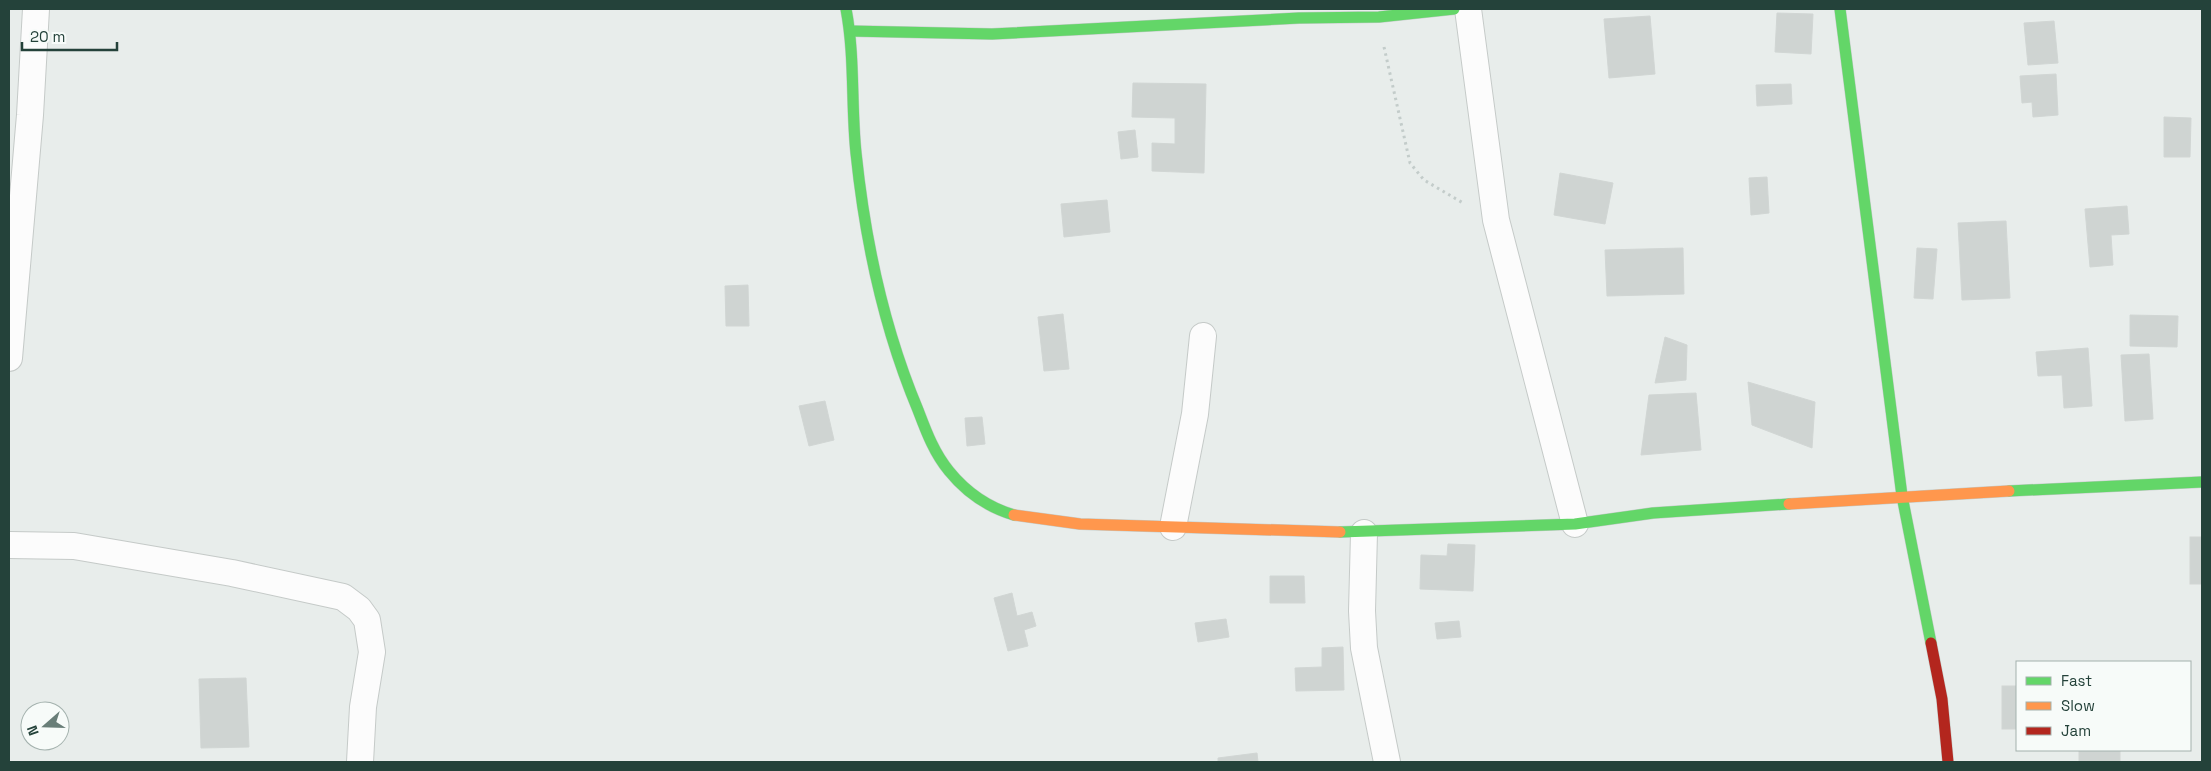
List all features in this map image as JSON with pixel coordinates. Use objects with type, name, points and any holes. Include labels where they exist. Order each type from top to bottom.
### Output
[{"type":"street","points":[[9,358],[30,115],[36,9]]},
{"type":"street","points":[[846,9],[850,31],[856,152],[865,220],[883,306],[908,387],[931,443],[948,470],[968,492],[997,510],[1019,516],[1080,524],[1364,533],[1575,524],[1653,513],[1902,496],[2202,482]]},
{"type":"street","points":[[850,31],[930,31],[992,34],[1298,18],[1379,17],[1454,9]]},
{"type":"street","points":[[1468,9],[1496,220],[1575,524]]},
{"type":"street","points":[[1840,9],[1902,496],[1942,699],[1948,762]]},
{"type":"street","points":[[1173,527],[1195,414],[1203,336]]},
{"type":"street","points":[[1364,533],[1362,611],[1364,648],[1388,762]]},
{"type":"street","points":[[9,545],[74,546],[232,573],[343,597],[359,609],[367,620],[372,652],[364,707],[360,762]]},
{"type":"path","points":[[1379,17],[1410,162],[1424,180],[1440,191],[1496,220]]},
{"type":"building","points":[[1777,13],[1813,14],[1811,54],[1775,52]]},
{"type":"building","points":[[1650,16],[1655,74],[1609,78],[1604,19]]},
{"type":"building","points":[[2054,21],[2058,63],[2028,65],[2024,23]]},
{"type":"building","points":[[2056,74],[2058,115],[2033,117],[2032,102],[2022,103],[2020,76]]},
{"type":"building","points":[[1133,83],[1206,84],[1204,173],[1152,171],[1152,143],[1175,144],[1175,118],[1132,117]]},
{"type":"building","points":[[1791,84],[1792,104],[1757,106],[1756,85]]},
{"type":"building","points":[[2164,117],[2191,118],[2190,157],[2164,157]]},
{"type":"building","points":[[1135,130],[1138,157],[1121,159],[1118,132]]},
{"type":"building","points":[[1560,173],[1613,183],[1605,224],[1554,215]]},
{"type":"building","points":[[1767,177],[1769,213],[1751,215],[1749,178]]},
{"type":"building","points":[[1107,200],[1110,232],[1064,237],[1061,204]]},
{"type":"building","points":[[2127,206],[2129,234],[2111,235],[2113,265],[2090,267],[2085,209]]},
{"type":"building","points":[[2006,221],[2010,298],[1962,300],[1958,223]]},
{"type":"building","points":[[1683,248],[1684,294],[1607,296],[1605,250]]},
{"type":"building","points":[[1917,248],[1937,249],[1933,299],[1914,298]]},
{"type":"building","points":[[748,285],[749,326],[726,326],[725,286]]},
{"type":"building","points":[[1063,314],[1069,369],[1044,371],[1038,317]]},
{"type":"building","points":[[2130,315],[2178,316],[2177,347],[2130,346]]},
{"type":"building","points":[[1665,337],[1687,345],[1686,380],[1655,383]]},
{"type":"building","points":[[2088,348],[2092,406],[2064,408],[2062,375],[2038,376],[2036,352]]},
{"type":"building","points":[[2149,354],[2153,419],[2125,421],[2121,355]]},
{"type":"building","points":[[1748,382],[1815,402],[1812,448],[1752,425]]},
{"type":"building","points":[[1696,393],[1701,450],[1641,455],[1649,395]]},
{"type":"building","points":[[825,401],[834,440],[809,446],[799,406]]},
{"type":"building","points":[[982,417],[985,444],[967,446],[965,418]]},
{"type":"building","points":[[2190,537],[2202,537],[2202,584],[2190,584]]},
{"type":"building","points":[[1448,544],[1475,545],[1473,591],[1420,589],[1421,555],[1447,556]]},
{"type":"building","points":[[1270,576],[1304,576],[1305,603],[1270,603]]},
{"type":"building","points":[[1012,593],[1017,616],[1032,612],[1036,626],[1024,630],[1028,646],[1008,651],[994,598]]},
{"type":"building","points":[[1226,619],[1229,637],[1198,642],[1195,623]]},
{"type":"building","points":[[1459,621],[1461,637],[1437,639],[1435,623]]},
{"type":"building","points":[[1343,647],[1344,690],[1296,691],[1295,668],[1322,667],[1322,648]]},
{"type":"building","points":[[246,678],[249,747],[201,748],[199,679]]},
{"type":"building","points":[[2002,686],[2016,686],[2016,729],[2002,729]]},
{"type":"building","points":[[2079,751],[2120,751],[2120,762],[2079,762]]},
{"type":"building","points":[[1257,753],[1258,762],[1218,762],[1218,758]]},
{"type":"traffic: fast","points":[[846,9],[851,45],[856,153],[860,186],[878,284],[895,348],[927,434],[944,464],[956,479],[978,498],[995,508],[1014,515]]},
{"type":"traffic: fast","points":[[850,31],[992,34],[1299,18],[1379,17],[1454,9]]},
{"type":"traffic: fast","points":[[1840,9],[1902,496],[1931,643]]},
{"type":"traffic: fast","points":[[2009,491],[2202,482]]},
{"type":"traffic: fast","points":[[1340,532],[1575,524],[1653,513],[1789,504]]},
{"type":"traffic: slow","points":[[1789,504],[2009,491]]},
{"type":"traffic: slow","points":[[1014,515],[1080,524],[1340,532]]},
{"type":"traffic: jam","points":[[1931,643],[1942,699],[1948,762]]}]
